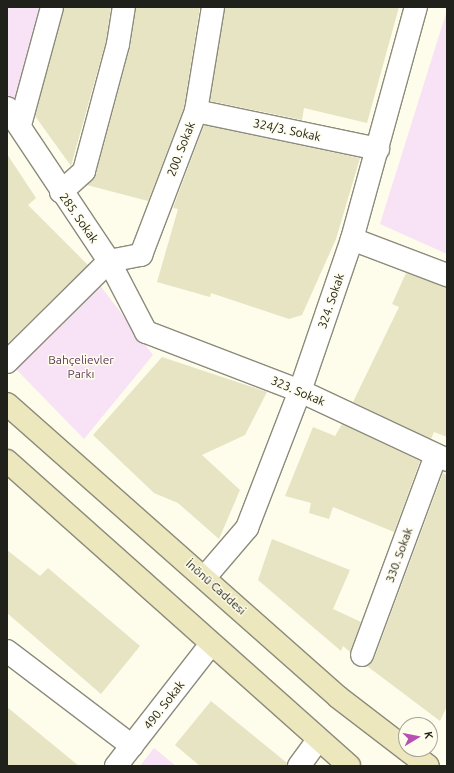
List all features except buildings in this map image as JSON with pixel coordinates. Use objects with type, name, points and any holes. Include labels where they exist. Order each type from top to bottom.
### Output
[{"type":"main road","name":"İnönü Caddesi","points":[[7,404],[205,577],[338,697],[428,766]]},
{"type":"main road","points":[[7,460],[318,740],[349,766]]},
{"type":"street","points":[[14,116],[52,7]]},
{"type":"street","points":[[61,192],[84,171],[118,44],[124,7]]},
{"type":"street","name":"200. Sokak","points":[[109,261],[141,255],[196,111],[213,7]]},
{"type":"street","name":"324. Sokak","points":[[205,577],[247,528],[300,391],[352,239],[416,7]]},
{"type":"street","name":"324/3. Sokak","points":[[196,111],[378,149]]},
{"type":"street","name":"285. Sokak","points":[[14,116],[61,192],[109,261],[146,332]]},
{"type":"street","points":[[352,239],[447,276]]},
{"type":"street","points":[[7,362],[109,261]]},
{"type":"street","name":"323. Sokak","points":[[146,332],[300,391],[441,458]]},
{"type":"street","name":"330. Sokak","points":[[362,654],[441,458]]},
{"type":"street","name":"490. Sokak","points":[[116,766],[211,644]]},
{"type":"street","points":[[7,651],[132,746]]},
{"type":"street","points":[[299,766],[318,740]]},
{"type":"green space","points":[[7,7],[48,7],[20,109],[7,94]]},
{"type":"green space","points":[[447,10],[447,254],[380,224]]},
{"type":"green space","name":"Bahçelievler Parkı","points":[[99,284],[153,355],[84,439],[13,366]]},
{"type":"green space","points":[[154,748],[176,766],[140,766]]}]
